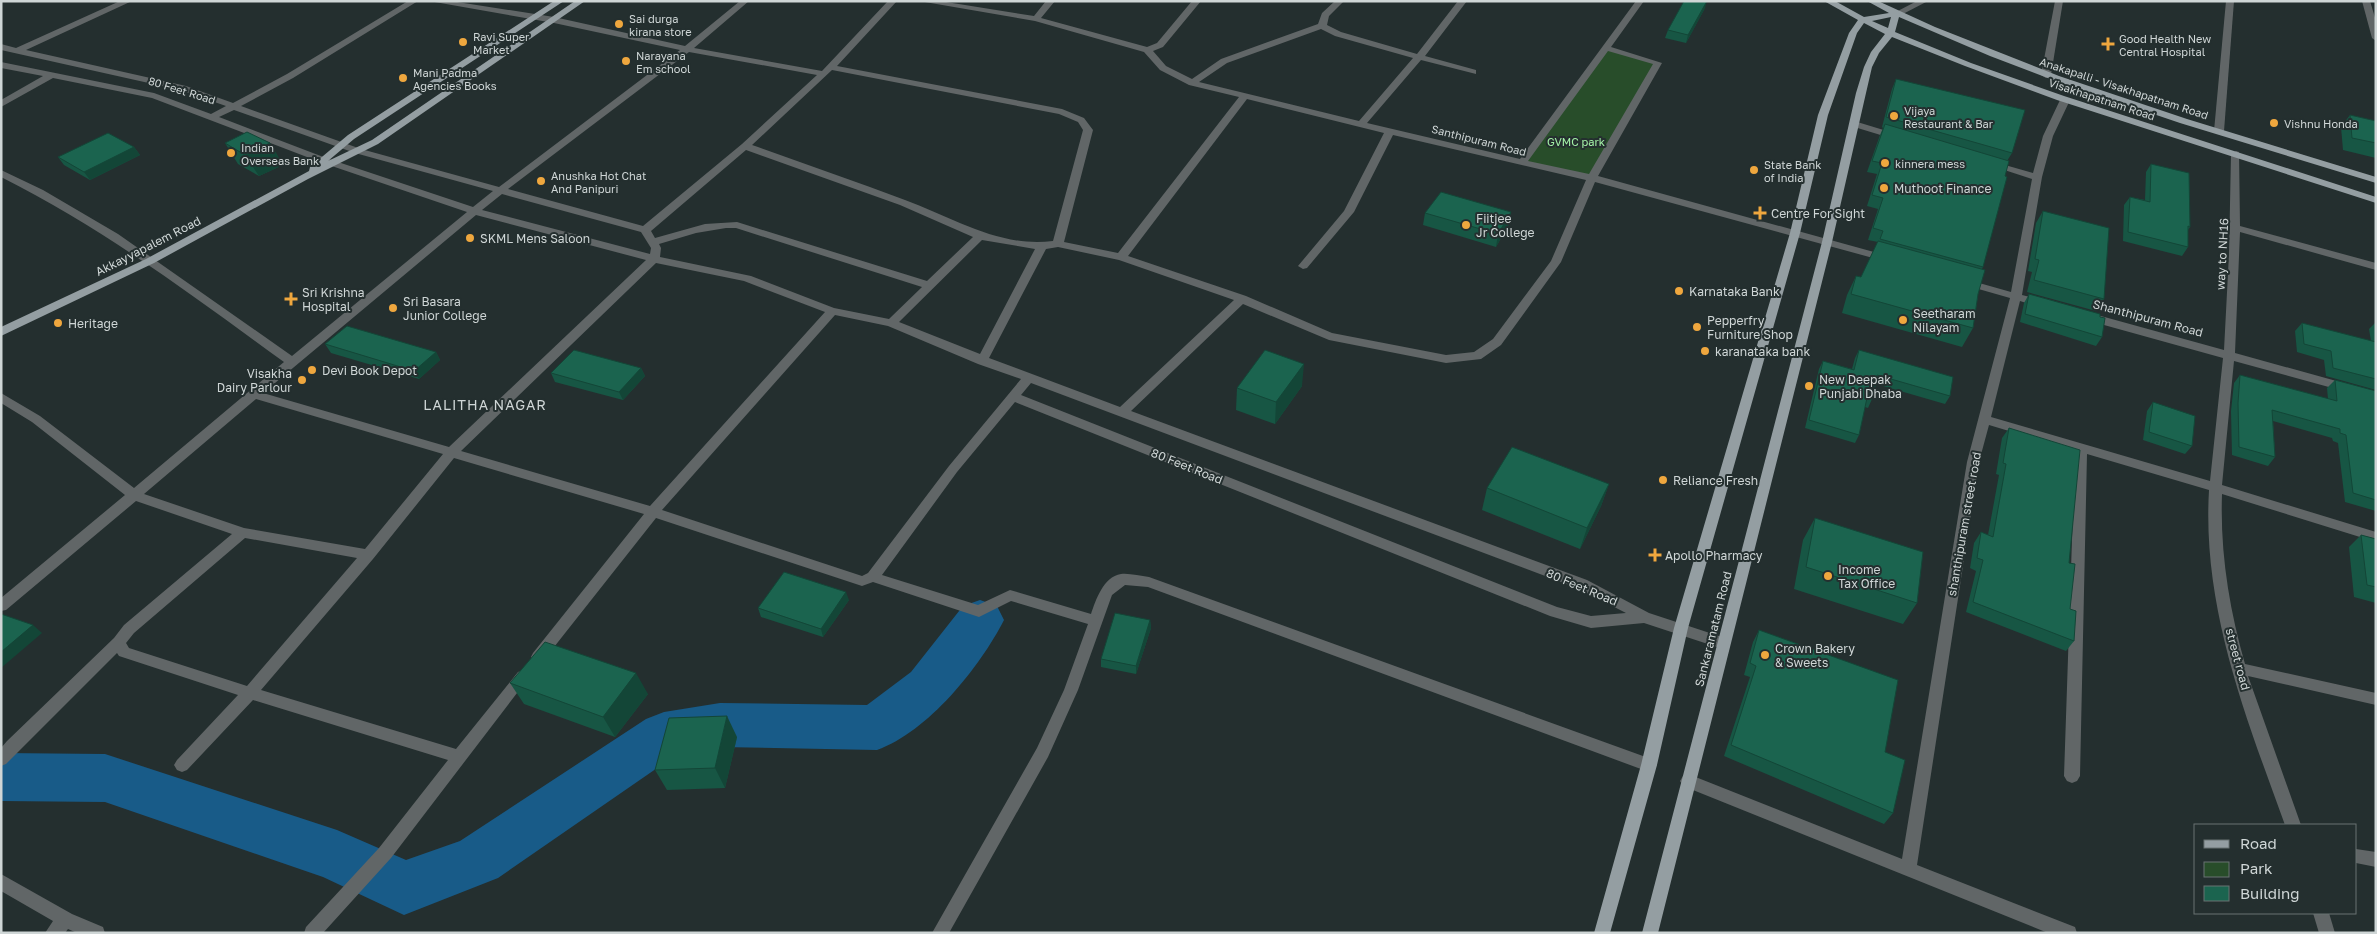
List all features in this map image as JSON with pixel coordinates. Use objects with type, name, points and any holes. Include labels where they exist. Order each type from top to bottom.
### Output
[{"type":"main road","name":"Akkayyapalem Road","points":[[304,177],[340,145],[560,1]]},
{"type":"main road","name":"Akkayyapalem Road","points":[[1,332],[150,261],[304,177],[376,142],[581,1]]},
{"type":"main road","name":"Visakhapatnam Road","points":[[1828,1],[1862,20],[1970,65],[2065,100],[2376,200]]},
{"type":"main road","name":"Anakapalli - Visakhapatnam Road","points":[[1871,1],[1923,27],[2046,75],[2376,180]]},
{"type":"main road","points":[[1602,933],[1649,765],[1681,628],[1795,233],[1823,115],[1853,33],[1862,20],[1896,14]]},
{"type":"main road","name":"Sankaramatam Road","points":[[1650,933],[1827,242],[1868,67],[1874,52],[1891,32],[1896,14]]},
{"type":"street","points":[[18,50],[128,1]]},
{"type":"street","points":[[211,118],[290,76],[414,1]]},
{"type":"street","points":[[433,1],[554,20],[686,49],[826,70],[1062,112],[1081,120],[1088,130],[1058,244]]},
{"type":"street","points":[[1,606],[474,211],[686,49],[745,1]]},
{"type":"street","points":[[182,765],[250,693],[368,555],[452,452],[654,259],[656,248],[645,230],[745,146],[826,70],[893,1]]},
{"type":"street","points":[[922,1],[1036,20],[1147,50],[1160,45],[1197,1]]},
{"type":"street","points":[[1036,20],[1051,1]]},
{"type":"street","points":[[1322,26],[1325,15],[1340,1]]},
{"type":"street","points":[[1361,124],[1420,56],[1463,1]]},
{"type":"street","points":[[1522,163],[1640,1]]},
{"type":"street","points":[[1896,14],[1924,1]]},
{"type":"street","points":[[2046,75],[2059,1]]},
{"type":"street","points":[[2219,131],[2230,1]]},
{"type":"street","points":[[2366,1],[2376,38]]},
{"type":"street","points":[[1192,83],[1224,61],[1322,26],[1338,34],[1473,72]]},
{"type":"street","name":"80 Feet Road","points":[[1,47],[183,88],[358,151],[645,230]]},
{"type":"street","points":[[745,146],[904,203],[980,236],[1042,246],[1058,244],[1121,257],[1242,299],[1330,336],[1446,359],[1477,356],[1497,342],[1556,262],[1592,178],[1658,63],[1606,48]]},
{"type":"street","name":"Santhipuram Road","points":[[1147,50],[1163,68],[1192,83],[1522,163],[1592,178],[1827,242]]},
{"type":"street","name":"80 Feet Road","points":[[1,65],[154,96],[324,160],[474,211],[654,259],[747,278],[832,311],[890,323],[982,361],[1432,531],[1582,584],[1604,594],[1644,617]]},
{"type":"street","points":[[1,104],[52,76]]},
{"type":"street","points":[[1121,257],[1245,96]]},
{"type":"street","name":"shanthipuram street road","points":[[1909,867],[1972,472],[2016,297],[2037,177],[2048,136],[2065,100]]},
{"type":"street","points":[[1854,124],[1905,139]]},
{"type":"street","points":[[1303,266],[1349,212],[1390,131]]},
{"type":"street","name":"way to NH16","points":[[2229,354],[2236,228],[2236,154]]},
{"type":"street","points":[[1980,160],[2037,177]]},
{"type":"street","points":[[1,173],[56,200],[150,261],[292,362]]},
{"type":"street","points":[[652,242],[720,224],[737,225],[928,285]]},
{"type":"street","points":[[2236,228],[2376,267]]},
{"type":"street","points":[[890,323],[980,236]]},
{"type":"street","points":[[1827,242],[1902,264]]},
{"type":"street","points":[[982,361],[1042,246]]},
{"type":"street","points":[[1950,277],[2053,307]]},
{"type":"street","points":[[1122,413],[1242,299]]},
{"type":"street","points":[[312,933],[385,853],[653,512],[832,311]]},
{"type":"street","name":"Shanthipuram Road","points":[[2080,314],[2376,396]]},
{"type":"street","name":"street road","points":[[2229,354],[2214,486],[2218,579],[2238,668],[2293,824]]},
{"type":"street","points":[[873,578],[953,469],[1028,378]]},
{"type":"street","points":[[254,394],[653,512],[862,581],[873,578],[979,611],[1010,595],[1096,621]]},
{"type":"street","points":[[1,397],[36,419],[134,495],[243,534],[368,555]]},
{"type":"street","name":"80 Feet Road","points":[[1014,397],[1555,612],[1591,622],[1644,617]]},
{"type":"street","points":[[1985,420],[2214,486],[2376,538]]},
{"type":"street","points":[[2072,776],[2081,448]]},
{"type":"street","points":[[1,759],[119,642],[129,629],[243,534]]},
{"type":"street","points":[[940,933],[1044,752],[1071,690],[1106,592],[1122,579],[1148,582],[1649,765]]},
{"type":"street","points":[[1644,617],[1723,643]]},
{"type":"street","points":[[119,642],[124,652],[459,757]]},
{"type":"street","points":[[2238,668],[2376,699]]},
{"type":"street","points":[[1688,780],[1909,867],[2069,933]]},
{"type":"street","points":[[2357,856],[2376,860]]},
{"type":"street","points":[[1,882],[66,920],[97,933]]},
{"type":"street","points":[[2321,914],[2327,933]]},
{"type":"street","points":[[53,933],[66,920]]},
{"type":"green space","name":"GVMC park","points":[[1606,48],[1658,63],[1592,178],[1522,163]]},
{"type":"building","points":[[1684,1],[1707,1],[1688,35],[1668,30]]},
{"type":"building","points":[[1896,79],[2025,110],[2012,153],[1886,117]]},
{"type":"building","points":[[2350,115],[2376,121],[2376,143],[2352,138]]},
{"type":"building","points":[[1885,124],[2009,161],[2005,176],[2007,177],[1983,267],[1880,239],[1883,231],[1873,228],[1883,198],[1872,195],[1882,163],[1872,161]]},
{"type":"building","points":[[247,132],[270,143],[245,155],[225,143]]},
{"type":"building","points":[[108,133],[134,147],[84,172],[58,157]]},
{"type":"building","points":[[2151,164],[2189,173],[2190,227],[2188,226],[2188,247],[2128,232],[2130,197],[2150,202]]},
{"type":"building","points":[[1441,192],[1511,212],[1498,234],[1425,213]]},
{"type":"building","points":[[2043,211],[2109,228],[2104,299],[2034,280],[2039,260],[2035,259]]},
{"type":"building","points":[[1878,241],[1985,270],[1978,294],[1973,328],[1851,294],[1856,276],[1861,277]]},
{"type":"building","points":[[2029,294],[2100,314],[2100,317],[2105,318],[2102,337],[2025,314]]},
{"type":"building","points":[[2302,323],[2376,342],[2376,379],[2333,368],[2331,351],[2304,344]]},
{"type":"building","points":[[347,326],[436,352],[414,371],[325,344]]},
{"type":"building","points":[[574,350],[641,368],[619,392],[551,373]]},
{"type":"building","points":[[1265,350],[1304,364],[1276,402],[1237,388]]},
{"type":"building","points":[[1859,350],[1953,377],[1950,396],[1877,375],[1872,399],[1867,398],[1859,435],[1809,420],[1823,361],[1854,370]]},
{"type":"building","points":[[2240,375],[2337,401],[2335,380],[2376,391],[2376,500],[2353,493],[2346,435],[2340,433],[2340,429],[2272,410],[2275,457],[2239,447],[2238,403]]},
{"type":"building","points":[[2153,402],[2195,416],[2192,446],[2149,432]]},
{"type":"building","points":[[2009,428],[2080,450],[2069,563],[2075,564],[2070,609],[2076,611],[2074,641],[1973,602],[1983,560],[1977,558],[1981,532],[1993,537],[2006,464],[2003,463]]},
{"type":"building","points":[[1512,447],[1609,484],[1587,528],[1487,488]]},
{"type":"building","points":[[1815,518],[1923,552],[1917,603],[1806,567]]},
{"type":"building","points":[[2361,535],[2376,539],[2376,587],[2367,585]]},
{"type":"building","points":[[784,572],[846,592],[821,629],[758,608]]},
{"type":"building","points":[[1115,613],[1150,620],[1136,666],[1101,659]]},
{"type":"building","points":[[1,614],[33,625],[1,652]]},
{"type":"building","points":[[1759,630],[1898,680],[1885,752],[1905,760],[1893,813],[1731,745],[1756,666],[1750,663]]},
{"type":"building","points":[[545,642],[636,673],[603,717],[510,683]]},
{"type":"building","points":[[727,716],[715,768],[655,770],[669,718]]},
{"type":"waterway","points":[[1,777],[105,778],[337,856],[404,888],[478,860],[664,735],[720,725],[877,728],[929,687],[980,620]]},
{"type":"place","name":"Sai durga kirana store","points":[[619,24]]},
{"type":"place","name":"Ravi Super Market","points":[[463,42]]},
{"type":"place","name":"Good Health New Central Hospital","points":[[2108,44]]},
{"type":"place","name":"Narayana Em school","points":[[626,61]]},
{"type":"place","name":"Mani Padma Agencies Books","points":[[403,78]]},
{"type":"place","name":"Vijaya Restaurant & Bar","points":[[1894,116]]},
{"type":"place","name":"Vishnu Honda","points":[[2274,123]]},
{"type":"place","name":"Indian Overseas Bank","points":[[231,153]]},
{"type":"place","name":"kinnera mess","points":[[1885,163]]},
{"type":"place","name":"State Bank of India","points":[[1754,170]]},
{"type":"place","name":"Anushka Hot Chat And Panipuri","points":[[541,181]]},
{"type":"place","name":"Muthoot Finance","points":[[1884,188]]},
{"type":"place","name":"Centre For Sight","points":[[1760,213]]},
{"type":"place","name":"Fiitjee Jr College","points":[[1466,225]]},
{"type":"place","name":"SKML Mens Saloon","points":[[470,238]]},
{"type":"place","name":"Karnataka Bank","points":[[1679,291]]},
{"type":"place","name":"Sri Krishna Hospital","points":[[291,299]]},
{"type":"place","name":"Sri Basara Junior College","points":[[393,308]]},
{"type":"place","name":"Seetharam Nilayam","points":[[1903,320]]},
{"type":"place","name":"Heritage","points":[[58,323]]},
{"type":"place","name":"Pepperfry Furniture Shop","points":[[1697,327]]},
{"type":"place","name":"karanataka bank","points":[[1705,351]]},
{"type":"place","name":"Devi Book Depot","points":[[312,370]]},
{"type":"place","name":"Visakha Dairy Parlour","points":[[302,380]]},
{"type":"place","name":"New Deepak Punjabi Dhaba","points":[[1809,386]]},
{"type":"place","name":"Reliance Fresh","points":[[1663,480]]},
{"type":"place","name":"Apollo Pharmacy","points":[[1655,555]]},
{"type":"place","name":"Income Tax Office","points":[[1828,576]]},
{"type":"place","name":"Crown Bakery & Sweets","points":[[1765,655]]},
{"type":"district","name":"LALITHA NAGAR","points":[[485,404]]}]
